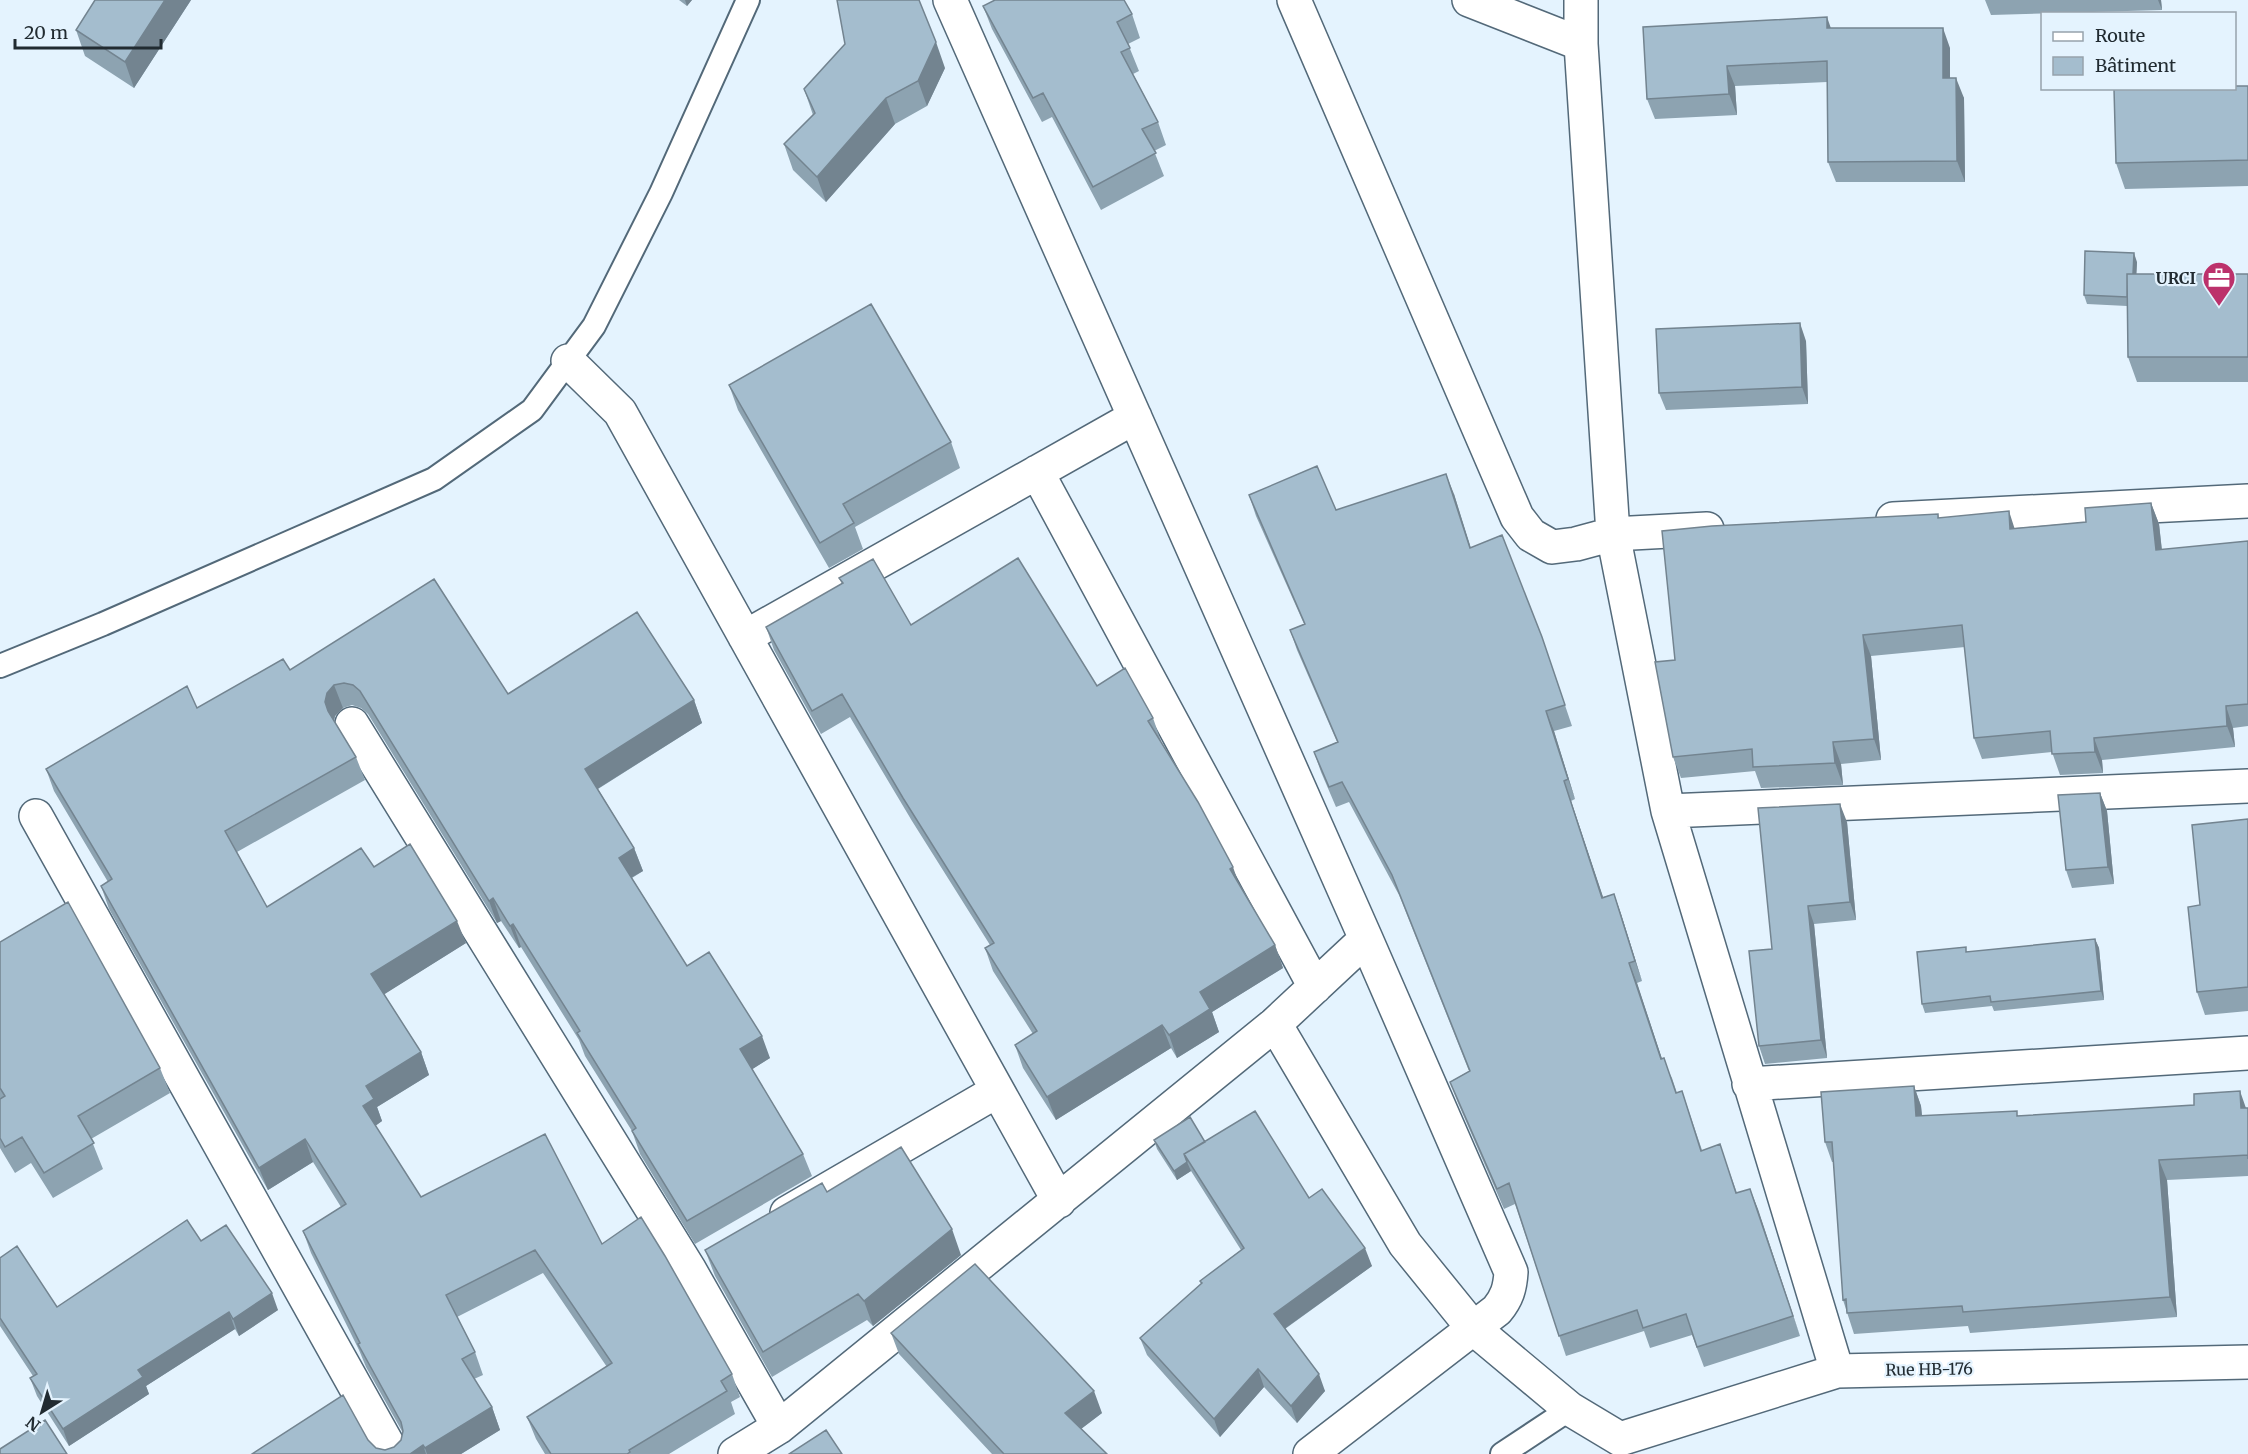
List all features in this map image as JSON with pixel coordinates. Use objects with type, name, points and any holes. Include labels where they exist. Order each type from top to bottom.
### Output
[{"type":"street","points":[[950,0],[1511,1272],[1506,1299],[1497,1310],[1310,1454]]},
{"type":"street","points":[[1294,0],[1517,517],[1531,534],[1552,547],[1576,544],[1613,534],[1733,528]]},
{"type":"street","points":[[1469,0],[1581,44]]},
{"type":"street","points":[[1581,0],[1581,44],[1613,534],[1668,811],[1837,1371]]},
{"type":"street","points":[[568,361],[620,412],[1059,1202]]},
{"type":"street","points":[[745,637],[1135,417]]},
{"type":"street","points":[[1037,472],[1315,987]]},
{"type":"street","points":[[1864,521],[2248,501]]},
{"type":"street","points":[[352,724],[700,1263],[779,1427]]},
{"type":"street","points":[[1668,811],[2248,786]]},
{"type":"street","points":[[36,816],[393,1454]]},
{"type":"street","points":[[735,1454],[779,1427],[1059,1202],[1275,1024],[1366,939]]},
{"type":"street","points":[[1275,1024],[1405,1244],[1473,1328],[1570,1409],[1621,1446]]},
{"type":"street","points":[[1749,1084],[2248,1053]]},
{"type":"street","points":[[761,1228],[997,1091]]},
{"type":"street","name":"Rue HB-176","points":[[1621,1446],[1837,1371],[2248,1362]]},
{"type":"lane","points":[[0,666],[103,624],[434,479],[532,410],[594,326],[661,193],[748,0]]},
{"type":"lane","points":[[1502,1454],[1570,1409]]},
{"type":"building","points":[[95,0],[165,0],[125,62],[76,30]]},
{"type":"building","points":[[837,0],[919,0],[936,42],[918,81],[886,98],[817,177],[784,144],[815,113],[804,89],[845,44]]},
{"type":"building","points":[[995,0],[1124,0],[1132,14],[1117,22],[1130,48],[1121,52],[1158,122],[1142,129],[1156,153],[1093,187],[1043,93],[1033,98],[983,6]]},
{"type":"building","points":[[1827,17],[1827,28],[1943,28],[1943,78],[1956,78],[1957,161],[1828,162],[1827,61],[1727,66],[1729,94],[1647,99],[1643,27]]},
{"type":"building","points":[[2236,86],[2248,86],[2248,160],[2116,163],[2114,90],[2236,90]]},
{"type":"building","points":[[2085,251],[2134,253],[2133,274],[2127,274],[2127,297],[2084,295]]},
{"type":"building","points":[[2127,274],[2248,274],[2248,357],[2128,357]]},
{"type":"building","points":[[871,304],[951,442],[843,504],[854,523],[820,543],[729,385]]},
{"type":"building","points":[[1800,323],[1802,387],[1659,393],[1656,329]]},
{"type":"building","points":[[1317,466],[1336,510],[1446,474],[1470,548],[1502,535],[1542,637],[1565,705],[1546,711],[1568,779],[1564,781],[1602,898],[1614,894],[1635,961],[1629,963],[1661,1059],[1664,1058],[1676,1093],[1682,1091],[1701,1151],[1720,1144],[1736,1193],[1750,1189],[1793,1316],[1697,1347],[1686,1314],[1643,1328],[1637,1310],[1559,1336],[1509,1183],[1497,1189],[1450,1082],[1470,1071],[1392,875],[1342,782],[1329,787],[1314,752],[1338,742],[1290,630],[1305,624],[1249,495]]},
{"type":"building","points":[[2151,503],[2156,550],[2248,541],[2248,704],[2226,706],[2227,726],[2094,738],[2095,752],[2052,754],[2050,731],[1974,738],[1962,625],[1863,635],[1874,739],[1833,742],[1835,763],[1753,767],[1752,749],[1673,757],[1655,662],[1675,660],[1662,531],[1712,526],[1938,514],[1938,518],[2009,511],[2010,529],[2086,522],[2085,508]]},
{"type":"building","points":[[1018,558],[1097,686],[1125,668],[1153,718],[1148,721],[1198,802],[1233,867],[1230,869],[1275,945],[1200,992],[1210,1009],[1169,1035],[1162,1025],[1047,1097],[1015,1045],[1037,1031],[985,948],[994,943],[903,798],[842,694],[812,711],[766,627],[843,583],[839,578],[873,559],[911,625]]},
{"type":"building","points":[[434,579],[508,694],[637,612],[694,700],[585,769],[634,848],[619,858],[687,966],[709,952],[762,1036],[740,1049],[803,1154],[687,1221],[632,1131],[636,1128],[577,1033],[580,1031],[513,924],[510,926],[493,898],[489,901],[360,691],[353,685],[344,683],[334,685],[327,693],[325,702],[328,711],[356,757],[225,831],[267,907],[361,848],[374,867],[410,844],[457,921],[371,974],[421,1052],[366,1086],[374,1099],[363,1106],[421,1197],[545,1134],[602,1244],[641,1217],[732,1374],[721,1381],[727,1391],[629,1450],[627,1454],[551,1454],[527,1417],[612,1363],[535,1250],[446,1295],[475,1352],[462,1359],[492,1407],[425,1448],[423,1445],[410,1454],[252,1454],[343,1395],[368,1440],[376,1448],[385,1450],[394,1447],[401,1440],[403,1431],[401,1422],[358,1344],[360,1343],[303,1231],[346,1204],[305,1139],[259,1168],[101,886],[112,879],[46,769],[187,686],[197,708],[283,659],[290,670]]},
{"type":"building","points":[[2100,793],[2108,867],[2066,870],[2058,795]]},
{"type":"building","points":[[1840,804],[1850,902],[1808,906],[1821,1040],[1759,1046],[1749,951],[1772,949],[1758,808]]},
{"type":"building","points":[[2248,819],[2248,987],[2197,992],[2188,907],[2200,905],[2192,825]]},
{"type":"building","points":[[68,902],[160,1068],[78,1116],[94,1143],[44,1173],[22,1137],[5,1147],[0,1138],[0,1099],[5,1096],[0,1088],[0,942]]},
{"type":"building","points":[[2095,939],[2101,991],[1991,1002],[1990,996],[1922,1004],[1917,952],[1966,947],[1966,952]]},
{"type":"building","points":[[1914,1086],[1916,1116],[2017,1111],[2017,1116],[2194,1105],[2194,1094],[2240,1091],[2241,1108],[2248,1108],[2248,1155],[2159,1160],[2170,1297],[1963,1312],[1962,1306],[1847,1313],[1846,1299],[1843,1300],[1832,1142],[1825,1142],[1821,1092]]},
{"type":"building","points":[[1255,1111],[1309,1198],[1322,1189],[1365,1248],[1274,1314],[1319,1374],[1291,1406],[1258,1369],[1214,1419],[1140,1338],[1202,1283],[1200,1281],[1244,1248],[1184,1154]]},
{"type":"building","points":[[1190,1117],[1205,1142],[1184,1154],[1187,1162],[1174,1171],[1154,1140]]},
{"type":"building","points":[[901,1147],[952,1229],[864,1301],[858,1294],[763,1352],[705,1250],[822,1183],[827,1192]]},
{"type":"building","points":[[187,1220],[201,1241],[226,1225],[272,1293],[233,1319],[229,1312],[138,1370],[143,1377],[63,1429],[30,1378],[37,1374],[0,1318],[0,1258],[17,1246],[57,1307]]},
{"type":"building","points":[[975,1264],[1094,1391],[1065,1413],[1107,1454],[1004,1454],[891,1333]]},
{"type":"building","points":[[45,1420],[67,1454],[0,1454],[0,1449]]},
{"type":"building","points":[[826,1430],[842,1454],[789,1454]]},
{"type":"place","name":"URCI","points":[[2219,307]]}]
